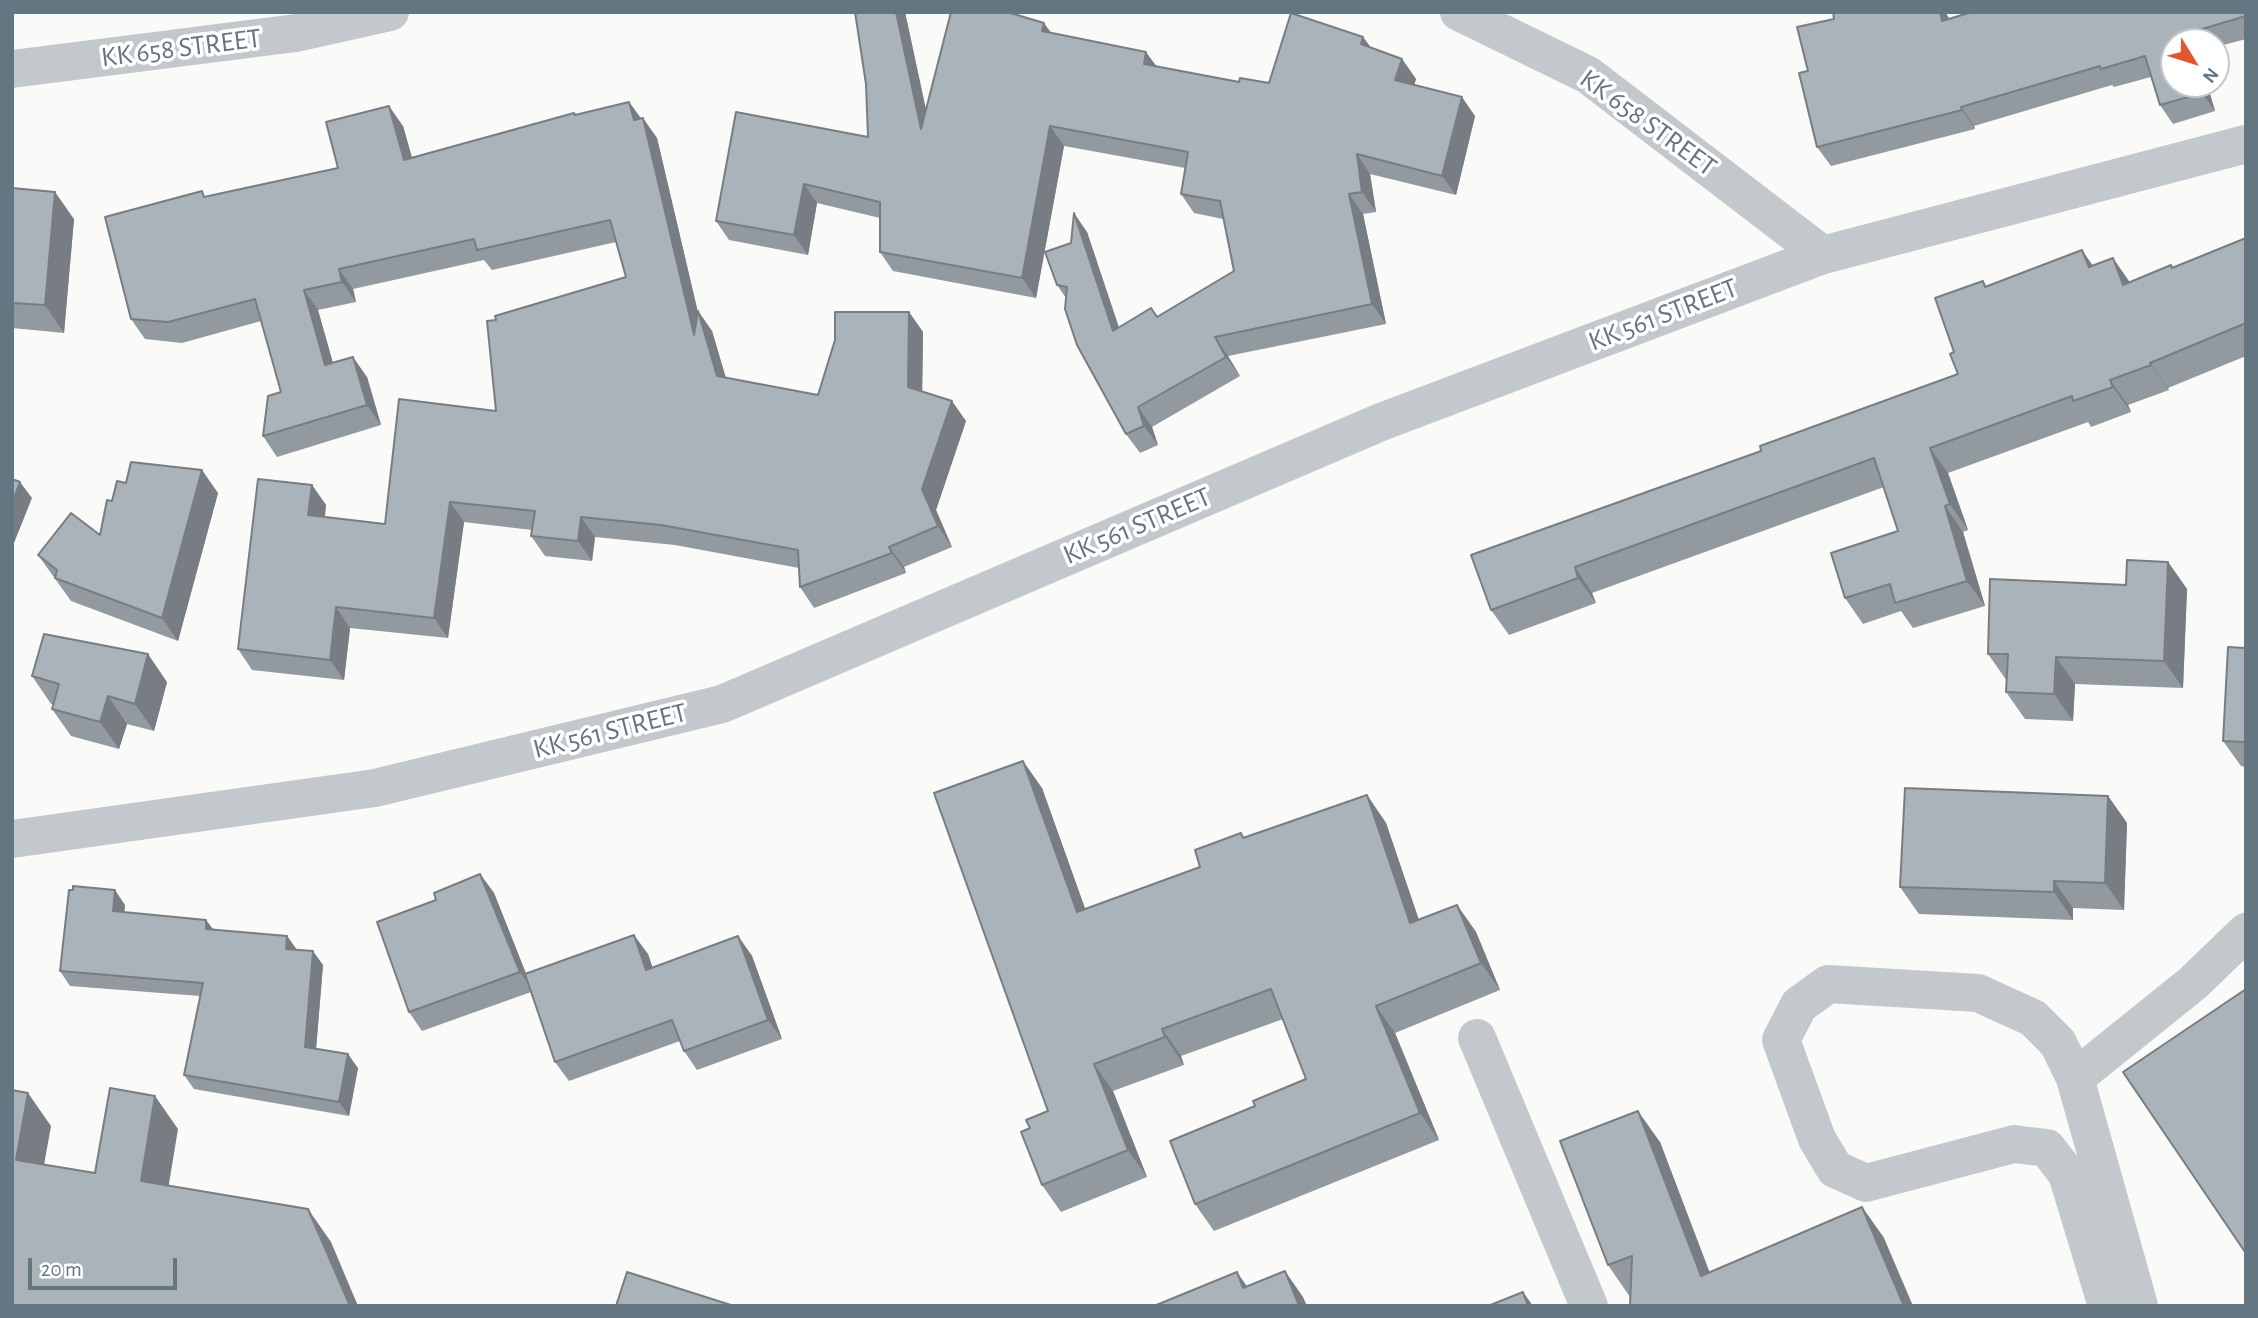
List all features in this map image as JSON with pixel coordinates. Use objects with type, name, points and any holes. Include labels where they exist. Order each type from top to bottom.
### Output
[{"type":"street","name":"KK 658 STREET","points":[[12,69],[290,19],[390,12]]},
{"type":"street","name":"KK 658 STREET","points":[[1459,12],[1588,75],[1824,254]]},
{"type":"street","name":"KK 561 STREET","points":[[12,839],[375,788],[722,704],[1381,422],[1824,254],[2246,144]]},
{"type":"street","points":[[2075,1078],[2193,983],[2246,932]]},
{"type":"street","points":[[2106,1306],[2067,1174],[2047,1148],[2014,1144],[1866,1183],[1835,1169],[1817,1139],[1781,1040],[1799,1005],[1828,984],[1978,993],[2033,1018],[2058,1043],[2075,1078],[2139,1306]]},
{"type":"street","points":[[1476,1038],[1590,1306]]},
{"type":"building","points":[[855,12],[896,12],[921,129],[951,12],[1007,12],[1044,23],[1042,31],[1146,52],[1144,64],[1239,82],[1240,78],[1269,83],[1291,13],[1363,37],[1361,44],[1402,59],[1395,80],[1462,97],[1442,176],[1357,154],[1362,192],[1349,194],[1372,304],[1215,337],[1226,357],[1138,407],[1144,426],[1126,434],[1077,345],[1065,309],[1067,287],[1057,285],[1045,252],[1071,243],[1074,213],[1113,331],[1151,308],[1157,317],[1234,271],[1220,201],[1181,194],[1188,152],[1050,126],[1022,278],[880,252],[880,202],[804,184],[794,235],[716,221],[736,112],[868,137],[866,84]]},
{"type":"building","points":[[1833,12],[1940,12],[1942,21],[1972,12],[2246,12],[2246,16],[2205,28],[2160,28],[2160,98],[2184,98],[2160,105],[2145,56],[2101,69],[2100,66],[1961,107],[1962,110],[1817,147],[1799,73],[1808,71],[1797,27],[1834,19]]},
{"type":"building","points":[[629,102],[634,120],[643,118],[694,335],[698,311],[717,376],[818,395],[835,340],[835,312],[909,312],[908,387],[952,401],[922,489],[938,526],[889,547],[892,553],[800,587],[798,550],[661,525],[581,517],[578,541],[531,536],[535,511],[450,502],[434,618],[336,607],[330,660],[238,649],[258,479],[312,485],[308,515],[385,524],[399,399],[496,411],[487,321],[496,320],[495,316],[626,277],[610,220],[477,250],[474,239],[339,269],[342,282],[304,290],[325,365],[353,357],[367,405],[263,436],[268,396],[281,392],[255,299],[168,322],[131,319],[105,217],[202,191],[204,197],[338,168],[326,122],[389,106],[404,160],[574,113],[575,115]]},
{"type":"building","points":[[12,188],[55,192],[45,305],[12,303]]},
{"type":"building","points":[[2246,238],[2246,323],[2110,380],[2113,387],[2073,401],[2072,396],[1930,448],[1950,504],[1945,506],[1967,581],[1895,603],[1890,584],[1845,598],[1831,553],[1898,531],[1874,458],[1575,567],[1578,578],[1491,610],[1471,555],[1761,451],[1760,446],[1958,374],[1950,354],[1954,352],[1935,298],[1983,281],[1985,287],[2082,250],[2089,267],[2113,258],[2123,285]]},
{"type":"building","points":[[131,462],[202,470],[162,618],[55,578],[57,570],[38,555],[71,513],[100,535],[107,500],[112,501],[117,481],[126,483]]},
{"type":"building","points":[[12,479],[20,482],[12,503]]},
{"type":"building","points":[[2127,560],[2168,562],[2164,661],[2056,657],[2054,694],[2006,692],[2008,654],[1988,654],[1990,579],[2126,585]]},
{"type":"building","points":[[44,634],[148,654],[135,704],[108,696],[100,722],[52,709],[59,684],[32,676]]},
{"type":"building","points":[[2228,647],[2246,648],[2246,742],[2223,741]]},
{"type":"building","points":[[1023,761],[1077,912],[1200,867],[1195,850],[1241,833],[1243,838],[1367,795],[1410,923],[1457,905],[1481,963],[1376,1006],[1420,1113],[1195,1204],[1170,1141],[1255,1106],[1253,1101],[1306,1079],[1271,989],[1162,1029],[1165,1037],[1094,1064],[1128,1150],[1042,1185],[1021,1132],[1030,1128],[1026,1120],[1048,1111],[934,793]]},
{"type":"building","points":[[1905,788],[2108,796],[2105,883],[2054,881],[2054,892],[1900,887]]},
{"type":"building","points":[[480,874],[520,972],[409,1012],[377,922],[436,900],[434,893]]},
{"type":"building","points":[[73,886],[115,890],[113,911],[206,920],[206,929],[287,936],[286,949],[313,951],[305,1047],[348,1054],[339,1102],[184,1075],[203,983],[60,971],[69,890],[73,890]]},
{"type":"building","points":[[634,935],[646,970],[738,936],[768,1020],[684,1051],[672,1020],[555,1062],[525,974]]},
{"type":"building","points":[[2246,989],[2246,1252],[2245,1252],[2123,1072]]},
{"type":"building","points":[[110,1088],[155,1096],[141,1181],[308,1209],[350,1306],[12,1306],[12,1090],[28,1093],[16,1160],[95,1173]]},
{"type":"building","points":[[1638,1111],[1701,1276],[1862,1207],[1904,1306],[1630,1306],[1632,1256],[1608,1265],[1560,1141]]},
{"type":"building","points":[[1285,1271],[1299,1306],[1154,1306],[1237,1272],[1243,1288]]},
{"type":"building","points":[[627,1272],[734,1306],[616,1306]]},
{"type":"building","points":[[1523,1292],[1528,1306],[1488,1306]]}]
